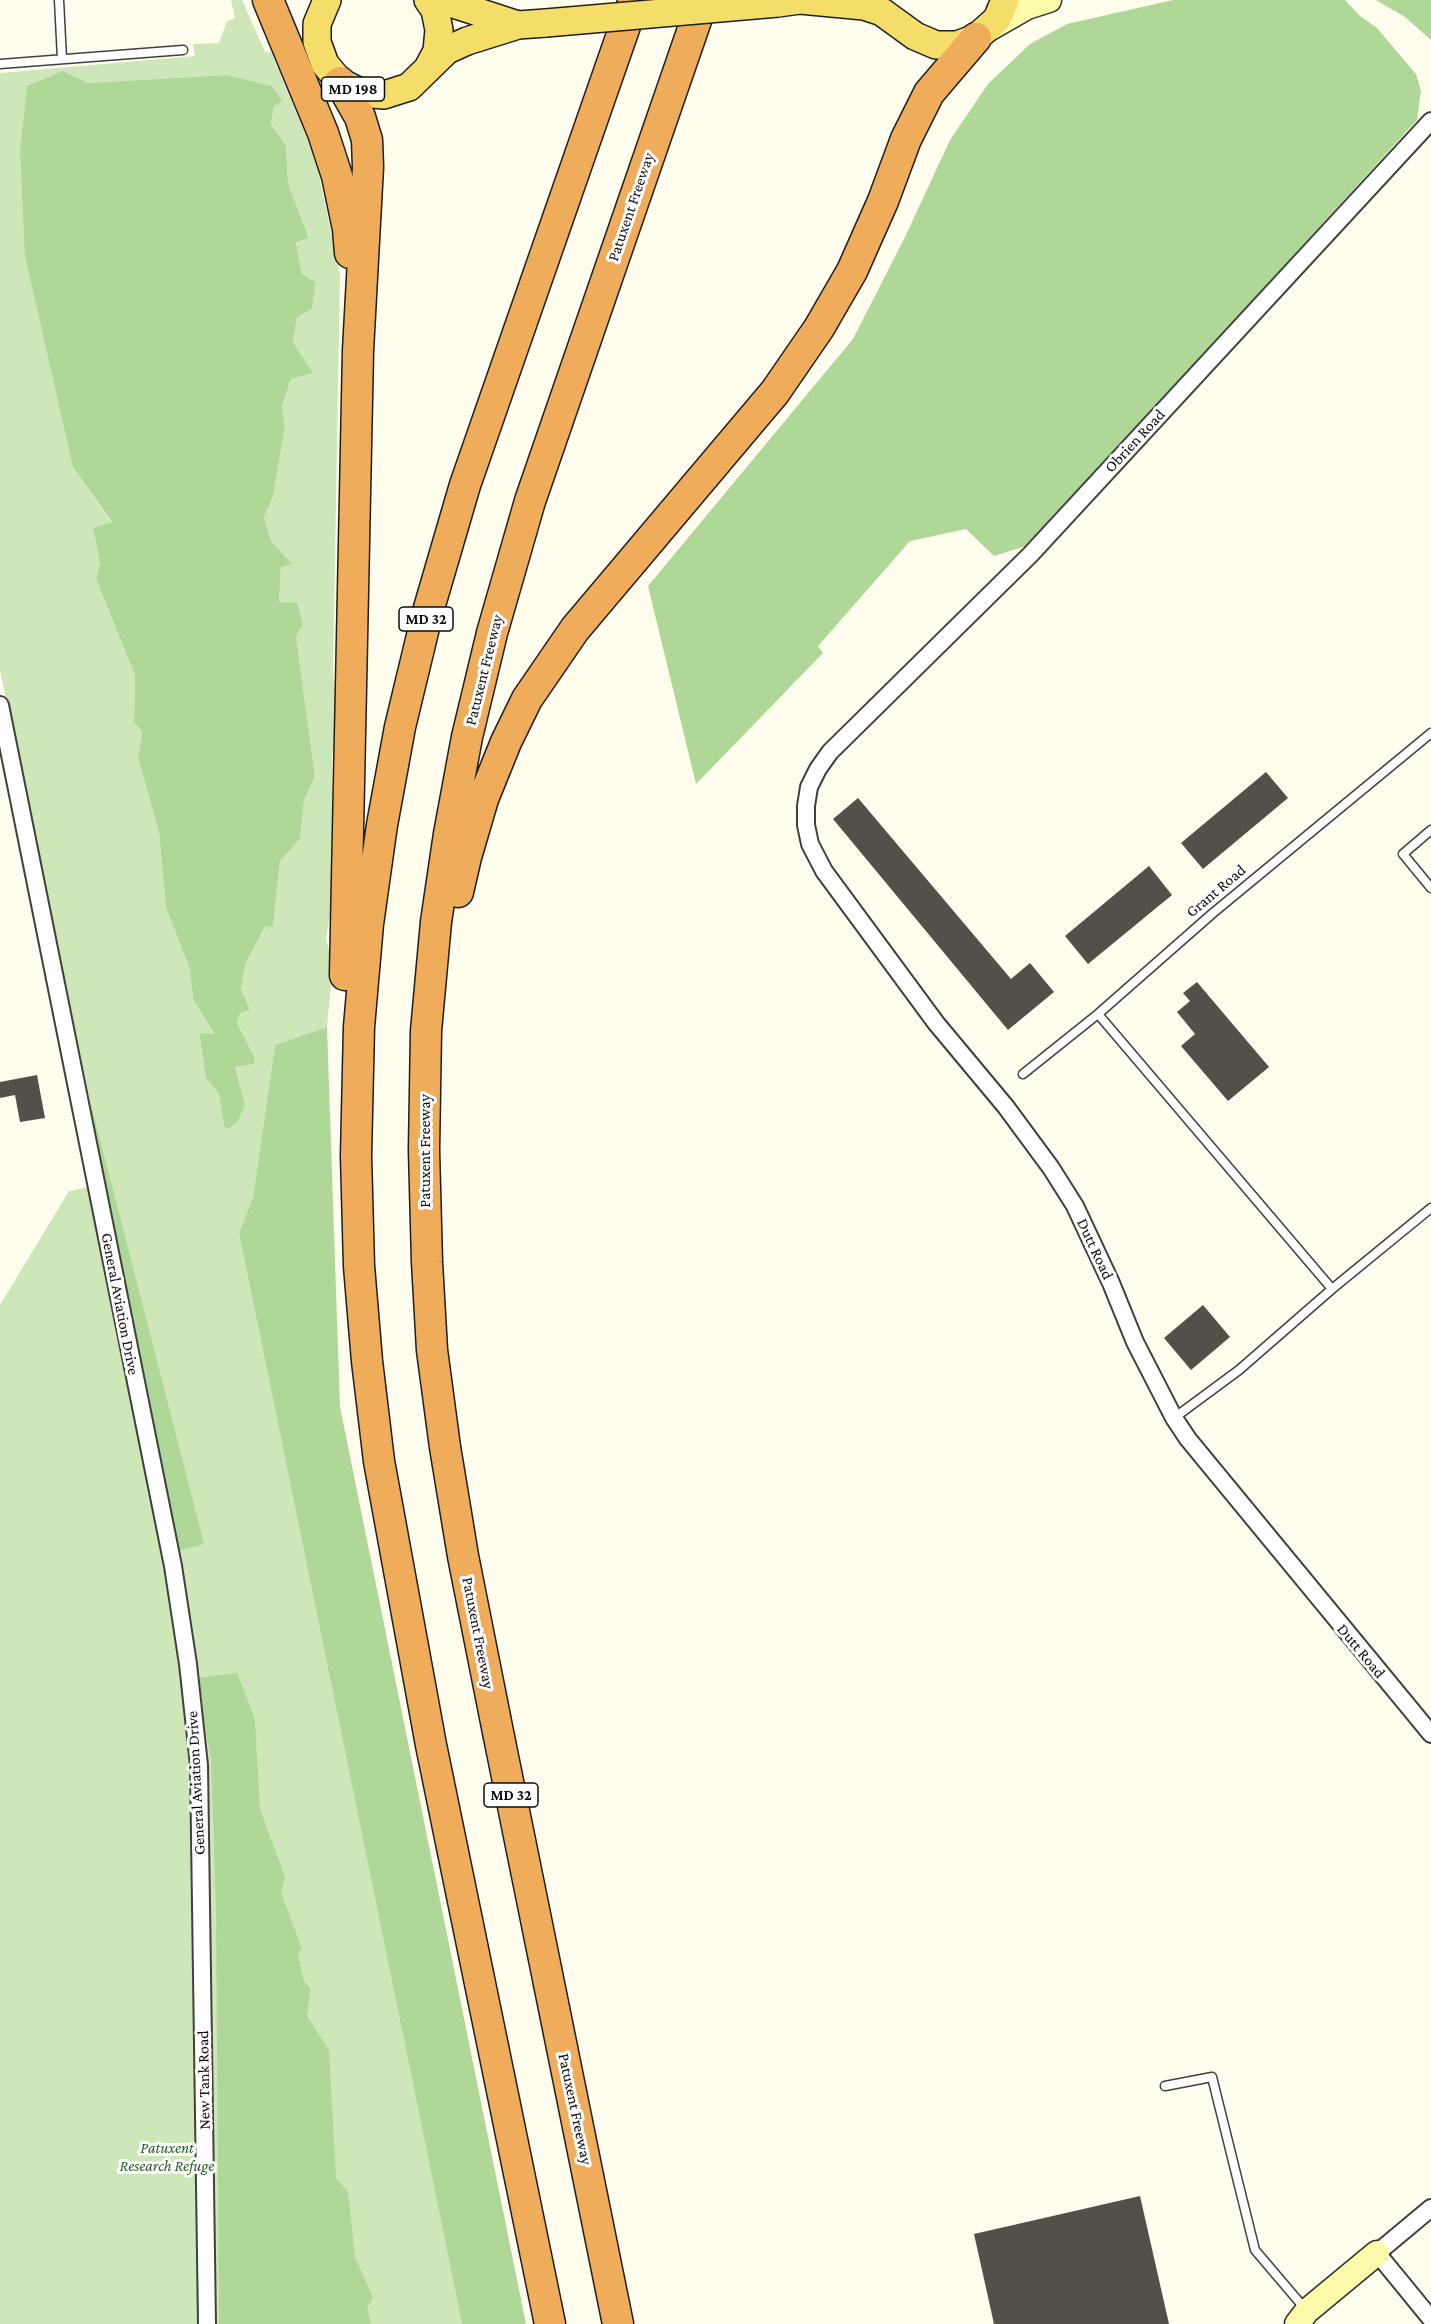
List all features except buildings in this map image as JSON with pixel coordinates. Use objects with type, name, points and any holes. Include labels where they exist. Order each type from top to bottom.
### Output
[{"type":"highway","points":[[268,0],[323,133],[337,176],[348,229],[358,351]]},
{"type":"highway","name":"MD 32","points":[[550,2324],[398,1573],[375,1428],[359,1266],[356,1156],[359,1027],[368,924],[382,825],[400,727],[427,615],[465,485],[634,0]]},
{"type":"highway","name":"Patuxent Freeway","points":[[618,2324],[463,1556],[445,1447],[432,1350],[427,1262],[424,1150],[426,1031],[448,834],[467,737],[492,633],[530,501],[703,0]]},
{"type":"highway","points":[[427,1262],[441,1032],[451,925],[471,838],[483,799],[506,742],[527,699],[575,629],[775,392],[819,328],[852,271],[884,201],[906,139],[929,93],[980,35]]},
{"type":"highway","points":[[340,82],[360,117],[367,140],[368,167],[358,351],[343,1026],[348,1157],[359,1266]]},
{"type":"main road","name":"MD 198","points":[[302,0],[322,12],[317,42],[325,64],[340,82],[362,93],[384,95],[409,87],[447,50],[467,41],[518,25],[793,1],[864,6],[882,12],[895,12],[915,36],[936,45],[957,45],[980,35]]},
{"type":"main road","points":[[425,73],[437,51],[439,30],[435,10],[428,0]]},
{"type":"main road","name":"MD 198","points":[[441,0],[518,25]]},
{"type":"main road","points":[[980,35],[997,19],[1005,0]]},
{"type":"street","name":"MD 198","points":[[980,35],[1027,7],[1049,0]]},
{"type":"street","name":"Obrien Road","points":[[830,752],[1030,555],[1431,121]]},
{"type":"street","name":"General Aviation Drive","points":[[0,705],[173,1566],[188,1664],[199,1765],[201,1907]]},
{"type":"street","name":"Dutt Road","points":[[830,752],[809,787],[806,806],[806,825],[816,857],[859,921],[936,1023],[1006,1107],[1063,1187],[1095,1247],[1136,1342],[1174,1418],[1215,1475],[1431,1734]]},
{"type":"street","name":"New Tank Road","points":[[201,1907],[207,2324]]},
{"type":"street","points":[[1302,2318],[1431,2208]]},
{"type":"street","points":[[1377,2253],[1431,2319]]},
{"type":"lane","points":[[59,0],[62,59]]},
{"type":"lane","points":[[0,64],[183,50]]},
{"type":"lane","name":"Grant Road","points":[[1023,1074],[1098,1014],[1213,913],[1431,733]]},
{"type":"lane","points":[[1431,830],[1402,855],[1431,888]]},
{"type":"lane","points":[[1098,1014],[1332,1289]]},
{"type":"lane","points":[[1174,1418],[1239,1370],[1332,1289],[1431,1208]]},
{"type":"lane","points":[[1165,2086],[1212,2077],[1255,2250],[1302,2318]]},
{"type":"green space","name":"Patuxent Research Refuge","points":[[231,0],[242,0],[265,52],[271,52],[316,160],[340,275],[333,671],[339,739],[332,755],[334,888],[326,939],[333,963],[327,1027],[275,1045],[253,1197],[239,1235],[462,2324],[0,2324],[0,1305],[69,1191],[111,1183],[89,1096],[0,670],[0,73],[195,56],[193,44],[219,43],[227,21],[235,18]],"holes":[[[63,71],[88,83],[226,75],[274,106],[271,124],[286,146],[288,183],[309,237],[296,241],[302,274],[316,282],[312,309],[297,317],[293,344],[312,373],[291,379],[282,408],[285,427],[273,497],[264,517],[271,541],[291,564],[281,567],[279,602],[296,636],[315,776],[304,801],[300,839],[280,861],[273,925],[266,926],[245,965],[241,989],[250,1010],[240,1013],[237,1023],[255,1058],[254,1064],[235,1067],[245,1104],[224,1126],[219,1094],[206,1077],[199,1034],[214,1035],[193,999],[190,969],[166,906],[159,832],[138,758],[142,732],[134,722],[135,675],[96,579],[100,563],[93,528],[112,523],[73,467]],[[236,1673],[255,1718],[258,1779]],[[283,1900],[302,1948],[298,1954],[304,1981],[311,1989],[307,2015]]]},
{"type":"green space","points":[[1173,0],[1345,0],[1360,16],[1377,28],[1416,74],[1421,91],[1417,120],[1029,545],[994,556],[966,529],[910,541],[818,646],[823,653],[696,784],[648,586],[853,339],[905,237],[950,140],[988,84],[1030,44],[1067,24]]},
{"type":"green space","points":[[1376,0],[1431,0],[1431,40],[1405,17]]},
{"type":"green space","points":[[63,71],[88,83],[226,75],[272,86],[282,101],[274,106],[271,124],[286,146],[288,183],[309,238],[296,242],[302,274],[316,282],[312,309],[297,317],[293,343],[313,373],[291,379],[282,407],[285,427],[273,497],[264,517],[271,541],[292,564],[281,567],[279,602],[297,603],[303,624],[296,636],[315,776],[304,801],[300,839],[280,861],[273,926],[265,927],[245,965],[241,989],[250,1010],[240,1013],[237,1023],[255,1058],[254,1064],[235,1067],[245,1104],[238,1121],[229,1129],[224,1126],[219,1094],[206,1078],[199,1033],[214,1034],[193,999],[190,969],[166,907],[159,832],[138,758],[142,732],[134,722],[135,675],[96,579],[100,563],[93,528],[112,522],[73,467],[25,256],[20,151],[27,86]]},
{"type":"green space","points":[[327,1027],[340,1407],[526,2324],[462,2324],[239,1234],[253,1197],[275,1045]]},
{"type":"green space","points":[[89,1096],[204,1544],[178,1551],[171,1543]]},
{"type":"green space","points":[[237,1673],[255,1718],[260,1809],[285,1877],[281,1893],[302,1948],[298,1954],[304,1981],[311,1989],[307,2016],[329,2050],[336,2178],[348,2192],[355,2257],[373,2298],[367,2308],[371,2324],[219,2324],[216,1909],[211,1759],[196,1678]]}]
